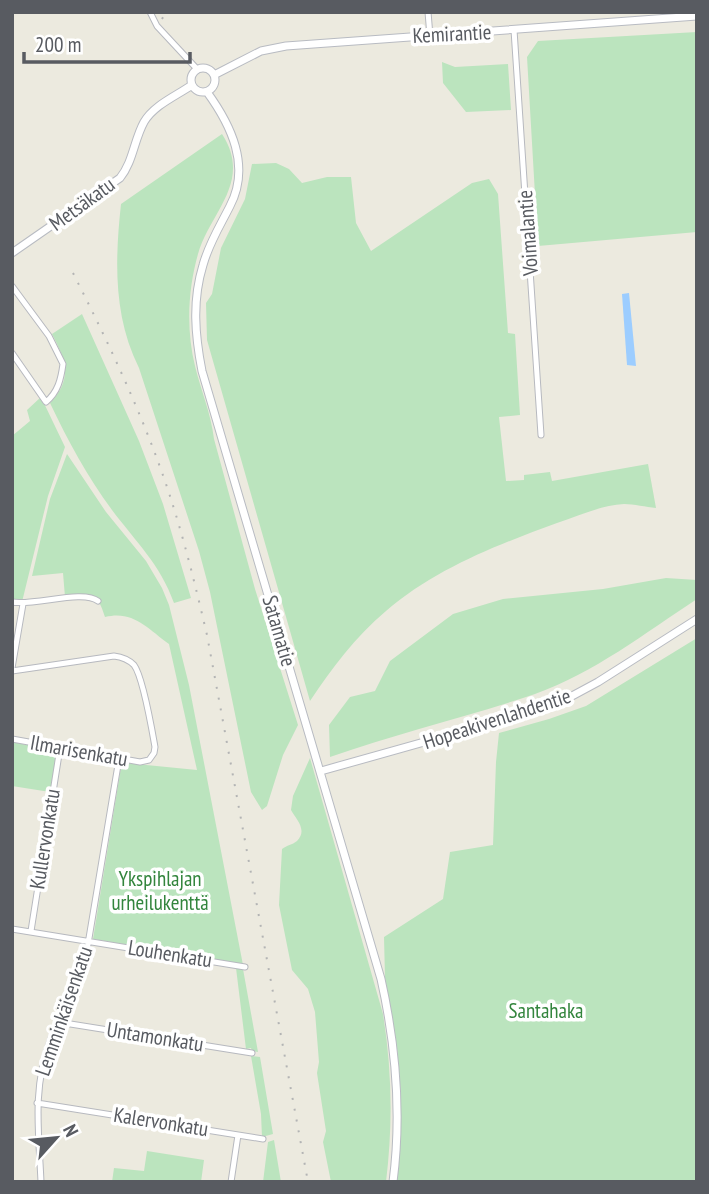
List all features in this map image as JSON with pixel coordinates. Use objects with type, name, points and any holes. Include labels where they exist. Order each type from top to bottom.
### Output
[{"type":"street","points":[[150,12],[158,26],[197,69],[209,69],[214,75],[214,86],[207,92],[198,91],[192,85],[191,77],[197,69]]},
{"type":"street","points":[[428,12],[430,36]]},
{"type":"street","points":[[624,12],[625,22]]},
{"type":"street","name":"Kemirantie","points":[[214,75],[272,48],[697,16]]},
{"type":"street","name":"Voimalantie","points":[[514,30],[541,435]]},
{"type":"street","name":"Metsäkatu","points":[[12,253],[120,178],[129,165],[137,137],[148,117],[192,85]]},
{"type":"street","name":"Satamatie","points":[[207,92],[234,139],[239,170],[234,197],[212,239],[200,275],[195,317],[198,349],[372,944],[390,1023],[397,1092],[398,1125],[393,1182]]},
{"type":"street","points":[[12,286],[48,336],[63,364],[57,390],[46,402],[12,353]]},
{"type":"street","points":[[12,602],[23,604],[87,596],[98,601]]},
{"type":"street","points":[[12,670],[23,604]]},
{"type":"street","name":"Hopeakivenlahdentie","points":[[321,771],[506,719],[572,696],[697,619]]},
{"type":"street","name":"Ilmarisenkatu","points":[[12,670],[114,656],[127,660],[133,664],[140,679],[154,753],[145,761],[119,759],[12,740]]},
{"type":"street","name":"Kullervonkatu","points":[[31,931],[61,748]]},
{"type":"street","name":"Lemminkäisenkatu","points":[[41,1182],[37,1143],[39,1082],[58,1022],[81,974],[90,941],[119,759]]},
{"type":"street","name":"Louhenkatu","points":[[12,929],[244,967]]},
{"type":"street","name":"Untamonkatu","points":[[58,1022],[252,1053]]},
{"type":"street","name":"Kalervonkatu","points":[[37,1103],[238,1135],[231,1182]]},
{"type":"street","points":[[238,1135],[263,1139]]},
{"type":"green space","points":[[697,32],[697,232],[538,246],[527,57],[538,41]]},
{"type":"green space","points":[[442,62],[455,67],[508,64],[511,110],[466,112],[443,83]]},
{"type":"green space","points":[[222,134],[230,151],[233,167],[231,182],[198,254],[190,295],[189,324],[195,366],[214,439],[255,589],[298,725],[283,755],[267,806],[262,810],[251,792],[210,592],[199,551],[124,328],[118,288],[121,204]]},
{"type":"green space","points":[[276,163],[289,169],[302,183],[327,177],[351,177],[356,223],[371,251],[472,183],[489,179],[498,194],[508,333],[515,334],[520,415],[499,417],[506,481],[524,480],[524,475],[550,472],[552,481],[648,464],[656,508],[624,504],[598,509],[512,540],[446,570],[405,596],[364,631],[310,701],[207,340],[206,303],[212,294],[221,248],[245,199],[252,164]]},
{"type":"green space","points":[[82,314],[139,441],[163,504],[191,598],[174,603],[155,565],[112,510],[86,471],[50,403],[62,386],[65,370],[64,361],[52,334]]},
{"type":"green space","points":[[41,397],[65,447],[48,496],[22,602],[12,600],[12,436],[30,421],[27,410]]},
{"type":"green space","name":"Ykspihlajan urheilukenttä","points":[[67,454],[106,512],[146,561],[169,605],[189,685],[243,965],[93,939],[121,767],[126,763],[197,770],[169,644],[132,618],[115,615],[105,617],[99,602],[91,595],[65,597],[63,573],[32,576],[50,499]]},
{"type":"green space","points":[[666,578],[697,580],[697,599],[578,675],[535,694],[330,757],[329,725],[350,697],[375,691],[390,661],[453,614],[503,599],[603,589]]},
{"type":"green space","name":"Santahaka","points":[[697,638],[697,1182],[396,1182],[401,1095],[397,1048],[385,978],[384,937],[443,899],[450,852],[493,845],[499,733],[586,706]]},
{"type":"green space","points":[[12,742],[57,751],[50,792],[12,786]]},
{"type":"green space","points":[[310,758],[383,1014],[391,1098],[386,1182],[331,1182],[323,1142],[326,1131],[317,1073],[319,1062],[315,1012],[308,989],[292,970],[279,905],[282,849],[297,841],[301,833],[300,825],[291,810],[293,796]]},
{"type":"green space","points":[[236,968],[243,969],[258,1052],[252,1051],[251,1048],[246,1049]]},
{"type":"green space","points":[[251,1056],[260,1057],[273,1134],[262,1137],[261,1114]]},
{"type":"green space","points":[[274,1140],[281,1182],[263,1182],[268,1142]]},
{"type":"green space","points":[[147,1151],[204,1160],[201,1182],[112,1182],[114,1168],[144,1171]]},
{"type":"water","points":[[629,293],[636,366],[627,365],[622,294]]},
{"type":"railway","points":[[162,19],[166,12]]},
{"type":"railway","points":[[73,273],[146,430],[166,484],[188,559],[207,635],[308,1182]]}]
